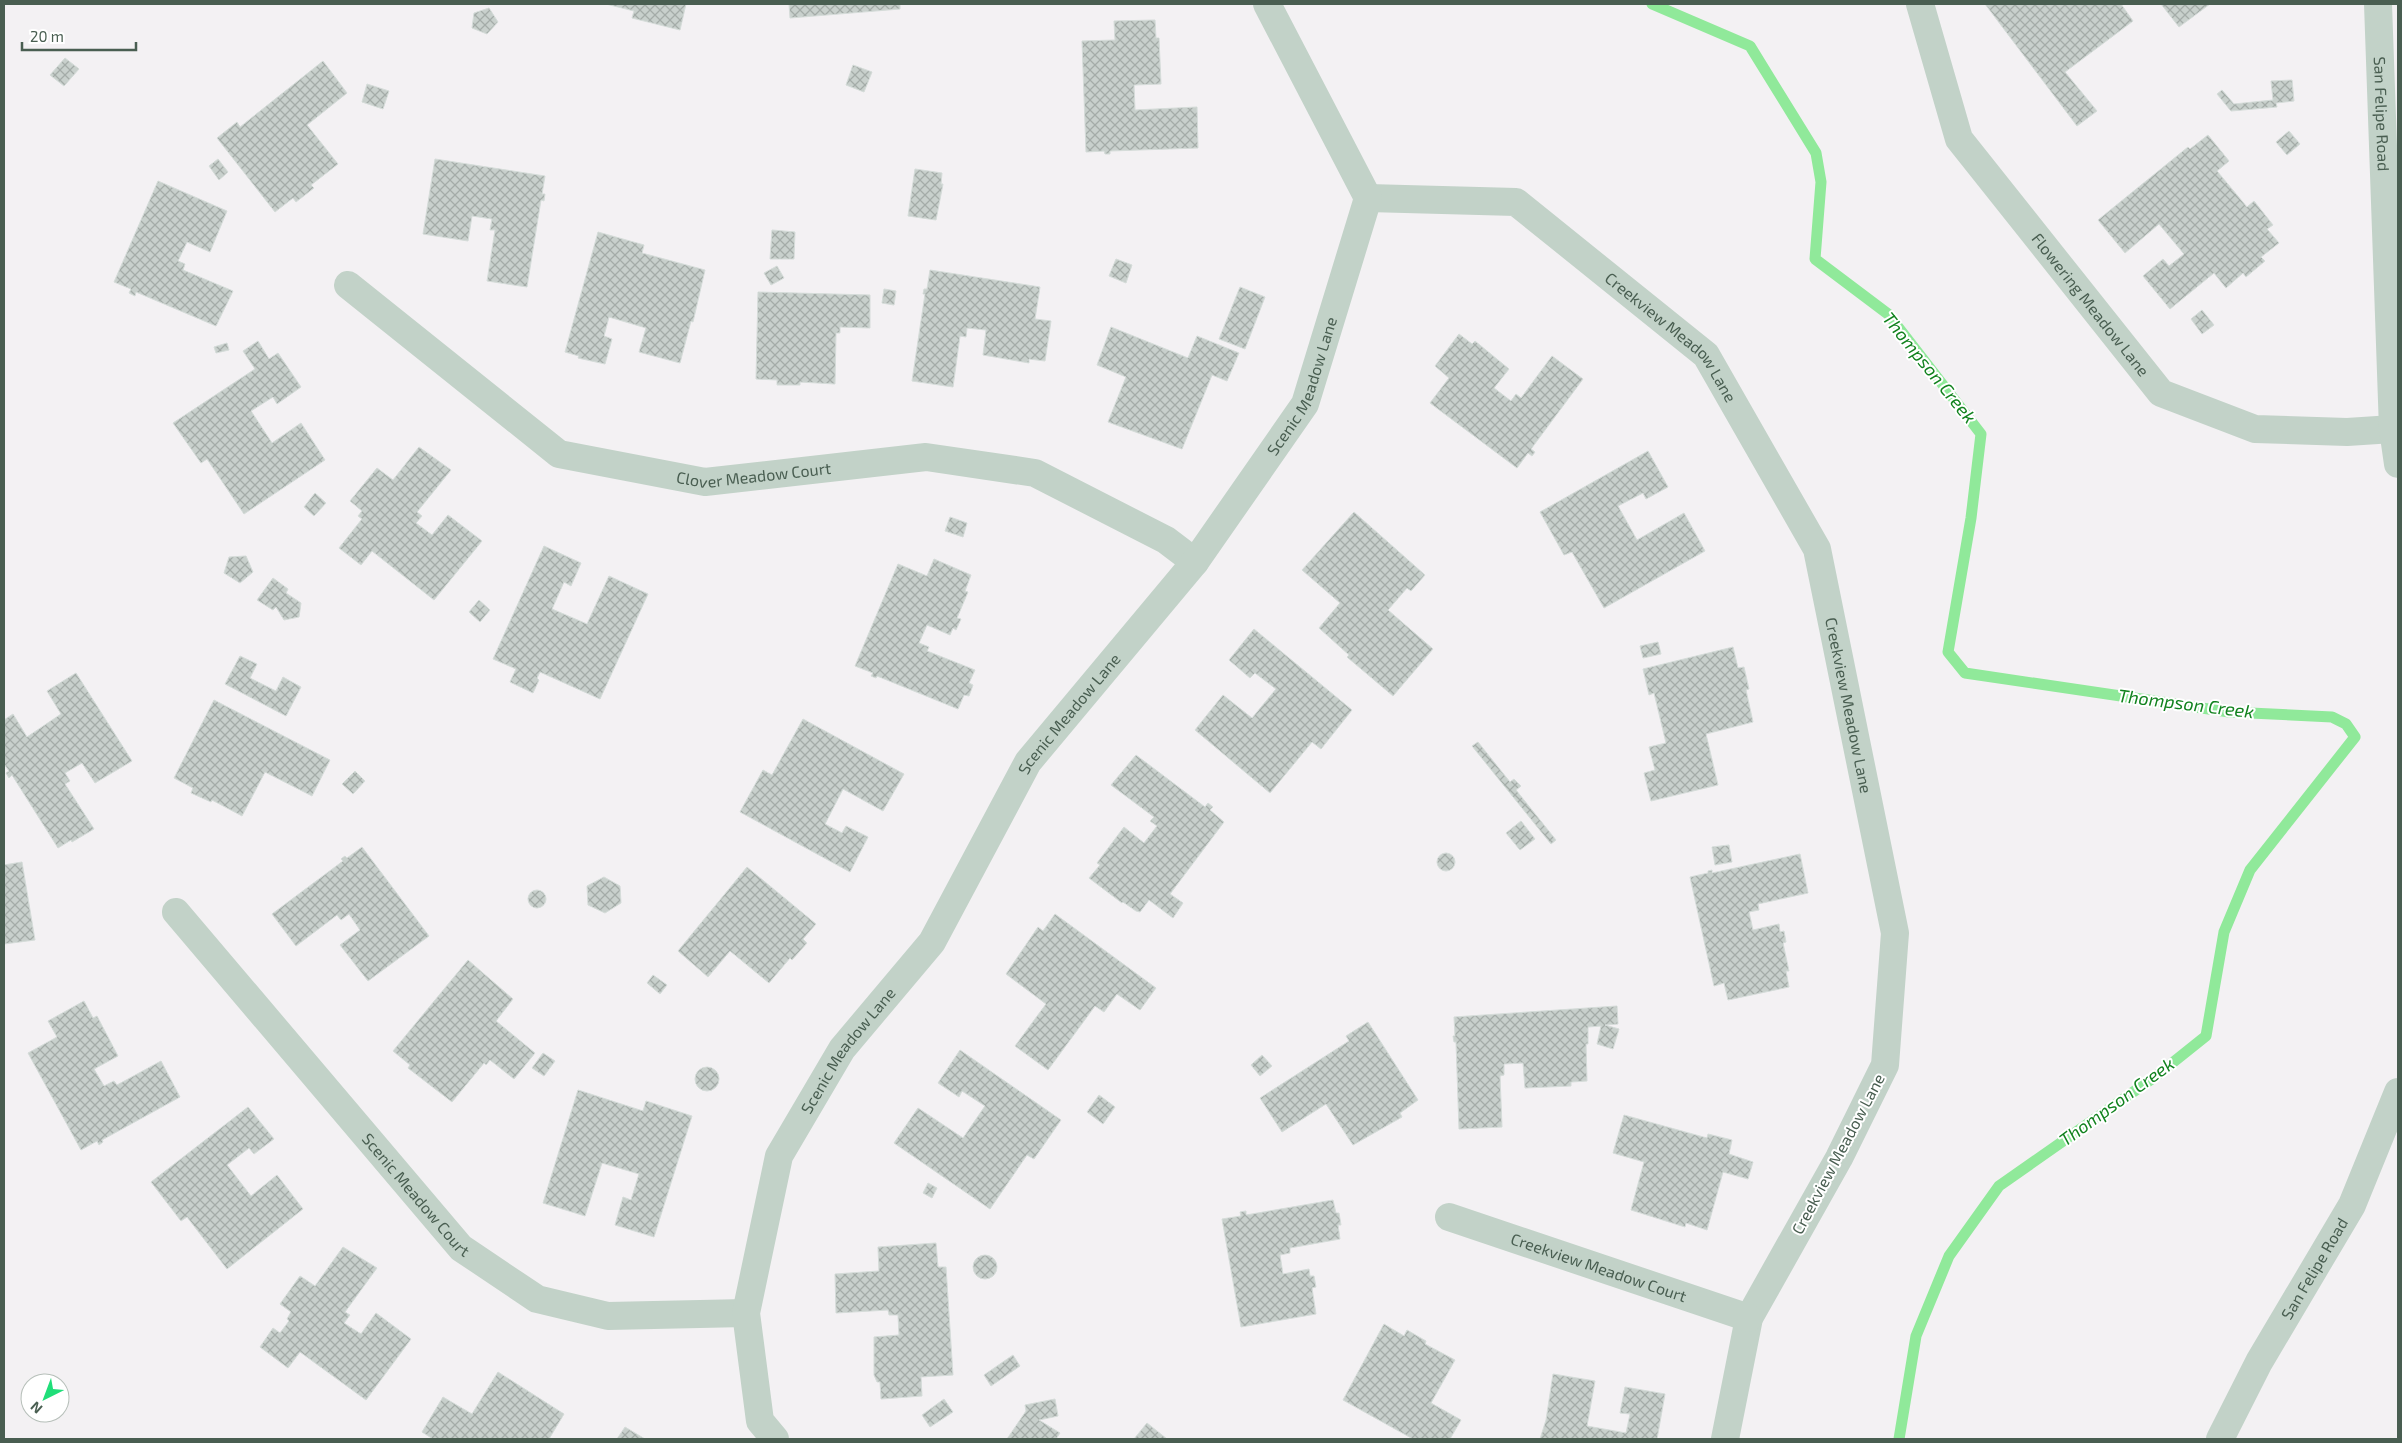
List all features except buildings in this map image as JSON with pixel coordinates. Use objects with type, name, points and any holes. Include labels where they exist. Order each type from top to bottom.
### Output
[{"type":"street","points":[[1267,4],[1368,198]]},
{"type":"street","name":"Flowering Meadow Lane","points":[[1920,4],[1959,138],[2161,394],[2255,428],[2347,432],[2393,429]]},
{"type":"street","name":"San Felipe Road","points":[[2378,4],[2393,429],[2398,464]]},
{"type":"street","name":"Scenic Meadow Lane","points":[[775,1439],[760,1421],[746,1313],[779,1156],[842,1049],[932,942],[1028,762],[1195,562],[1305,404],[1368,198]]},
{"type":"street","name":"Creekview Meadow Lane","points":[[1368,198],[1516,202],[1706,355],[1817,549],[1895,933],[1885,1065],[1839,1158],[1749,1318],[1724,1439]]},
{"type":"street","name":"Clover Meadow Court","points":[[348,285],[560,454],[705,482],[926,457],[1035,473],[1166,540],[1195,562]]},
{"type":"street","name":"Scenic Meadow Court","points":[[176,912],[462,1248],[537,1299],[608,1316],[746,1313]]},
{"type":"street","name":"San Felipe Road","points":[[2220,1439],[2259,1362],[2352,1205],[2398,1092]]},
{"type":"street","name":"Creekview Meadow Court","points":[[1449,1217],[1749,1318]]},
{"type":"waterway","name":"Thompson Creek","points":[[1652,4],[1750,46],[1816,153],[1821,182],[1815,259],[1888,314],[1981,434],[1971,518],[1948,652],[1965,673],[2229,712],[2332,717],[2346,724],[2355,737],[2250,870],[2224,932],[2206,1036],[2156,1076],[1999,1186],[1949,1256],[1916,1336],[1899,1439]]}]
